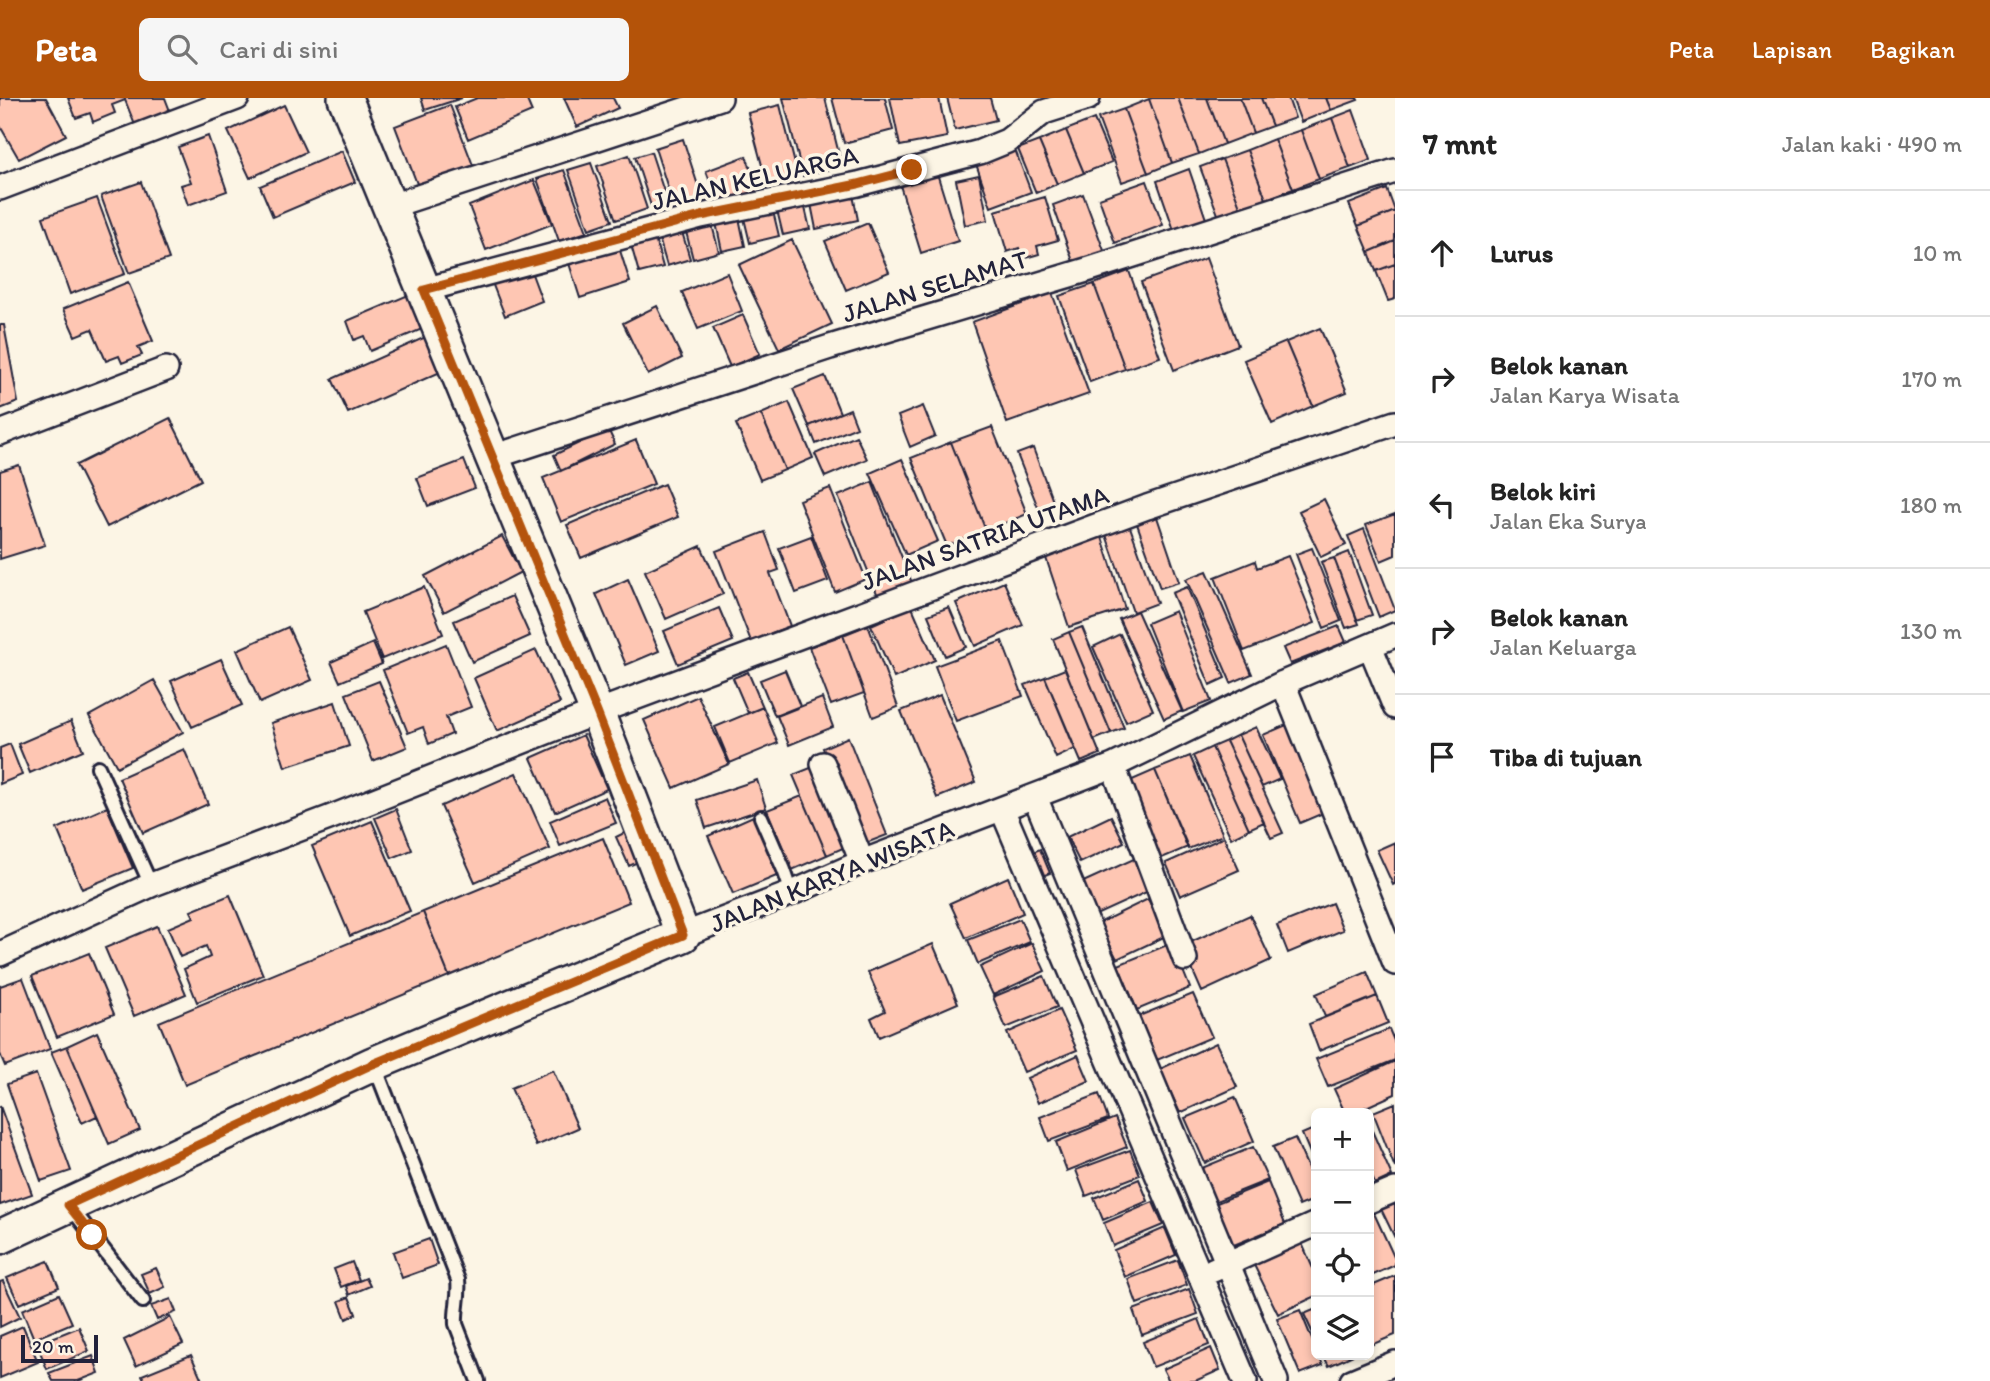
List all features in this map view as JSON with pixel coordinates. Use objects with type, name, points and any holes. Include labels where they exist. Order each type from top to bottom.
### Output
[{"type":"street","points":[[0,188],[237,98]]},
{"type":"street","points":[[345,98],[597,712],[683,935]]},
{"type":"street","points":[[388,207],[720,98]]},
{"type":"street","name":"JALAN KELUARGA","points":[[424,290],[701,216],[858,184],[980,152],[1007,141],[1044,112],[1088,98]]},
{"type":"street","name":"JALAN SELAMAT","points":[[493,457],[830,347],[1090,269],[1395,171]]},
{"type":"street","points":[[0,433],[166,369]]},
{"type":"street","name":"JALAN SATRIA UTAMA","points":[[0,954],[151,885],[597,712],[1147,507],[1395,423]]},
{"type":"street","name":"JALAN KARYA WISATA","points":[[0,1237],[373,1064],[862,862],[1114,766],[1283,683],[1395,635]]},
{"type":"street","points":[[1370,646],[1395,707]]},
{"type":"street","points":[[1283,683],[1385,914],[1395,963]]},
{"type":"street","points":[[823,764],[862,862]]},
{"type":"street","points":[[1114,766],[1185,959]]},
{"type":"street","points":[[1035,797],[1276,1381]]},
{"type":"street","points":[[1002,809],[1245,1381]]},
{"type":"street","points":[[1374,1199],[1395,1190]]},
{"type":"street","points":[[1200,1276],[1311,1226]]},
{"type":"street","points":[[1352,1381],[1395,1363]]},
{"type":"lane","points":[[97,767],[151,885]]},
{"type":"lane","points":[[761,817],[792,893]]},
{"type":"lane","points":[[373,1064],[458,1280],[460,1292],[455,1315],[456,1324],[478,1381]]},
{"type":"lane","points":[[68,1205],[143,1301]]},
{"type":"building","points":[[0,98],[46,98],[66,135],[19,159],[0,126]]},
{"type":"building","points":[[68,98],[165,98],[170,111],[135,125],[125,100],[112,105],[115,113],[93,122],[90,113],[76,118]]},
{"type":"building","points":[[421,98],[462,98],[425,110]]},
{"type":"building","points":[[477,98],[526,98],[532,112],[468,139],[455,107]]},
{"type":"building","points":[[564,98],[613,98],[618,108],[577,127]]},
{"type":"building","points":[[783,98],[825,98],[842,166],[803,176]]},
{"type":"building","points":[[832,98],[885,98],[893,130],[844,143]]},
{"type":"building","points":[[890,98],[939,98],[947,137],[900,146]]},
{"type":"building","points":[[947,98],[990,98],[996,120],[955,130]]},
{"type":"building","points":[[1178,98],[1199,154],[1172,163],[1149,99]]},
{"type":"building","points":[[1178,98],[1207,98],[1224,144],[1199,154]]},
{"type":"building","points":[[1207,98],[1240,98],[1253,133],[1224,144]]},
{"type":"building","points":[[1240,98],[1261,98],[1272,126],[1253,133]]},
{"type":"building","points":[[1261,98],[1288,98],[1295,118],[1272,126]]},
{"type":"building","points":[[1292,98],[1326,98],[1331,110],[1301,122]]},
{"type":"building","points":[[1326,98],[1357,98],[1358,100],[1331,110]]},
{"type":"building","points":[[1149,99],[1172,163],[1148,173],[1124,109]]},
{"type":"building","points":[[284,105],[306,152],[250,178],[228,131]]},
{"type":"building","points":[[450,105],[474,168],[419,189],[395,126]]},
{"type":"building","points":[[780,105],[798,176],[767,184],[748,113]]},
{"type":"building","points":[[1124,109],[1148,173],[1122,182],[1098,118]]},
{"type":"building","points":[[1353,110],[1371,160],[1350,168],[1332,118]]},
{"type":"building","points":[[1332,118],[1350,168],[1319,179],[1301,130]]},
{"type":"building","points":[[1094,119],[1112,162],[1084,173],[1066,130]]},
{"type":"building","points":[[1066,130],[1084,173],[1057,184],[1039,141]]},
{"type":"building","points":[[1301,130],[1319,179],[1293,189],[1274,139]]},
{"type":"building","points":[[208,136],[227,191],[188,205],[181,185],[191,182],[178,147]]},
{"type":"building","points":[[683,139],[702,198],[674,207],[655,148]]},
{"type":"building","points":[[1274,139],[1293,189],[1266,199],[1247,150]]},
{"type":"building","points":[[1039,141],[1057,184],[1036,193],[1018,149]]},
{"type":"building","points":[[1014,147],[1031,192],[991,207],[975,161]]},
{"type":"building","points":[[1247,150],[1266,199],[1241,209],[1222,159]]},
{"type":"building","points":[[342,151],[355,182],[273,217],[260,186]]},
{"type":"building","points":[[651,152],[669,207],[653,212],[635,157]]},
{"type":"building","points":[[629,155],[647,209],[616,220],[597,166]]},
{"type":"building","points":[[746,156],[759,190],[719,205],[706,171]]},
{"type":"building","points":[[1222,159],[1241,209],[1219,217],[1200,167]]},
{"type":"building","points":[[591,163],[612,221],[589,229],[568,170]]},
{"type":"building","points":[[1189,169],[1207,222],[1175,233],[1157,181]]},
{"type":"building","points":[[564,170],[587,232],[559,241],[537,179]]},
{"type":"building","points":[[936,170],[958,241],[921,253],[899,182]]},
{"type":"building","points":[[979,175],[988,220],[965,225],[956,180]]},
{"type":"building","points":[[534,180],[552,224],[486,250],[469,206]]},
{"type":"building","points":[[1147,181],[1163,225],[1115,243],[1099,198]]},
{"type":"building","points":[[141,182],[169,259],[129,273],[101,196]]},
{"type":"building","points":[[1387,189],[1395,211],[1358,226],[1349,204]]},
{"type":"building","points":[[852,190],[858,220],[816,229],[810,199]]},
{"type":"building","points":[[1083,194],[1106,256],[1075,267],[1053,205]]},
{"type":"building","points":[[1045,197],[1058,240],[1037,246],[1039,254],[1022,259],[1019,248],[1007,252],[995,211]]},
{"type":"building","points":[[97,198],[125,274],[70,294],[43,217]]},
{"type":"building","points":[[803,199],[810,229],[783,235],[776,206]]},
{"type":"building","points":[[772,207],[779,236],[750,243],[743,214]]},
{"type":"building","points":[[1395,211],[1395,241],[1369,252],[1358,226]]},
{"type":"building","points":[[738,213],[745,246],[722,251],[715,218]]},
{"type":"building","points":[[710,217],[719,252],[693,259],[684,224]]},
{"type":"building","points":[[868,223],[889,272],[846,290],[825,241]]},
{"type":"building","points":[[680,225],[690,259],[667,266],[657,231]]},
{"type":"building","points":[[653,232],[663,267],[639,273],[629,238]]},
{"type":"building","points":[[792,240],[832,324],[779,349],[739,265]]},
{"type":"building","points":[[617,241],[630,282],[580,298],[567,257]]},
{"type":"building","points":[[1395,241],[1395,264],[1376,271],[1369,252]]},
{"type":"building","points":[[1206,258],[1238,345],[1174,370],[1141,282]]},
{"type":"building","points":[[1395,264],[1395,299],[1388,301],[1376,271]]},
{"type":"building","points":[[529,266],[542,301],[505,316],[491,280]]},
{"type":"building","points":[[1129,271],[1160,357],[1125,369],[1094,284]]},
{"type":"building","points":[[727,273],[742,311],[698,329],[682,292]]},
{"type":"building","points":[[128,282],[153,341],[138,347],[142,355],[122,363],[119,356],[106,361],[92,329],[75,336],[63,309]]},
{"type":"building","points":[[1094,284],[1125,369],[1090,382],[1059,296]]},
{"type":"building","points":[[413,293],[427,327],[370,351],[364,336],[354,340],[347,321]]},
{"type":"building","points":[[1052,293],[1089,394],[1007,423],[972,322]]},
{"type":"building","points":[[657,306],[682,358],[648,375],[623,323]]},
{"type":"building","points":[[743,315],[760,354],[730,367],[713,328]]},
{"type":"building","points":[[0,325],[4,325],[18,402],[0,409]]},
{"type":"building","points":[[1320,328],[1347,392],[1313,406],[1286,342]]},
{"type":"building","points":[[430,335],[445,370],[348,413],[332,379]]},
{"type":"building","points":[[1286,342],[1313,406],[1272,424],[1244,360]]},
{"type":"building","points":[[825,376],[840,413],[809,426],[793,389]]},
{"type":"building","points":[[789,402],[813,458],[785,470],[761,414]]},
{"type":"building","points":[[923,406],[935,436],[910,447],[898,416]]},
{"type":"building","points":[[850,409],[857,427],[816,444],[809,426]]},
{"type":"building","points":[[761,414],[785,470],[760,480],[736,424]]},
{"type":"building","points":[[170,418],[201,480],[107,527],[76,465]]},
{"type":"building","points":[[992,427],[1027,514],[986,531],[951,442]]},
{"type":"building","points":[[608,429],[615,444],[561,471],[554,455]]},
{"type":"building","points":[[856,436],[867,459],[825,477],[815,454]]},
{"type":"building","points":[[636,440],[654,484],[561,522],[543,478]]},
{"type":"building","points":[[951,442],[986,531],[947,546],[911,458]]},
{"type":"building","points":[[1033,448],[1054,504],[1039,510],[1017,454]]},
{"type":"building","points":[[902,459],[938,541],[906,555],[870,473]]},
{"type":"building","points":[[464,460],[475,488],[428,506],[417,478]]},
{"type":"building","points":[[19,465],[45,545],[0,559],[0,471]]},
{"type":"building","points":[[872,482],[914,588],[880,601],[838,496]]},
{"type":"building","points":[[664,484],[678,517],[581,558],[567,525]]},
{"type":"building","points":[[830,488],[866,579],[835,592],[799,500]]},
{"type":"building","points":[[1324,499],[1346,545],[1321,557],[1299,511]]},
{"type":"building","points":[[1156,514],[1179,582],[1160,588],[1136,521]]},
{"type":"building","points":[[1395,514],[1395,555],[1381,561],[1366,525]]},
{"type":"building","points":[[1129,524],[1157,603],[1133,612],[1105,532]]},
{"type":"building","points":[[1364,529],[1395,610],[1379,617],[1348,536]]},
{"type":"building","points":[[765,532],[779,570],[770,573],[790,626],[771,633],[774,641],[754,649],[716,551]]},
{"type":"building","points":[[1101,534],[1125,609],[1069,627],[1044,552]]},
{"type":"building","points":[[502,536],[521,572],[444,612],[425,576]]},
{"type":"building","points":[[811,536],[828,581],[796,593],[779,548]]},
{"type":"building","points":[[701,546],[723,594],[666,619],[645,571]]},
{"type":"building","points":[[1312,548],[1341,621],[1324,628],[1296,554]]},
{"type":"building","points":[[1349,552],[1372,615],[1357,620],[1334,558]]},
{"type":"building","points":[[1288,556],[1315,623],[1244,651],[1215,577],[1255,561],[1257,568]]},
{"type":"building","points":[[1334,558],[1359,624],[1346,628],[1321,562]]},
{"type":"building","points":[[1207,571],[1252,674],[1231,683],[1186,579]]},
{"type":"building","points":[[628,579],[659,651],[626,665],[596,594]]},
{"type":"building","points":[[1004,582],[1023,625],[975,646],[956,603]]},
{"type":"building","points":[[424,587],[443,634],[382,659],[363,612]]},
{"type":"building","points":[[1187,587],[1225,678],[1210,685],[1172,593]]},
{"type":"building","points":[[512,596],[530,636],[472,662],[454,621]]},
{"type":"building","points":[[912,607],[935,660],[894,678],[871,625]]},
{"type":"building","points":[[949,607],[966,647],[945,656],[928,615]]},
{"type":"building","points":[[719,608],[733,641],[678,664],[664,631]]},
{"type":"building","points":[[1137,611],[1182,711],[1164,719],[1119,619]]},
{"type":"building","points":[[1175,611],[1211,701],[1183,712],[1147,623]]},
{"type":"building","points":[[868,625],[898,707],[873,717],[843,635]]},
{"type":"building","points":[[1339,626],[1346,642],[1290,664],[1283,648]]},
{"type":"building","points":[[288,627],[312,680],[260,703],[237,650]]},
{"type":"building","points":[[1082,627],[1124,728],[1111,733],[1069,632]]},
{"type":"building","points":[[1069,632],[1111,733],[1094,740],[1053,639]]},
{"type":"building","points":[[1120,634],[1153,710],[1126,722],[1093,647]]},
{"type":"building","points":[[843,635],[864,693],[831,705],[809,647]]},
{"type":"building","points":[[1002,641],[1023,696],[956,721],[935,666]]},
{"type":"building","points":[[373,643],[382,664],[340,682],[331,662]]},
{"type":"building","points":[[446,644],[471,707],[446,717],[452,734],[429,744],[423,727],[408,733],[383,670]]},
{"type":"building","points":[[536,650],[560,703],[497,731],[474,678]]},
{"type":"building","points":[[221,659],[242,705],[192,727],[171,681]]},
{"type":"building","points":[[1065,669],[1100,754],[1081,762],[1045,677]]},
{"type":"building","points":[[785,670],[800,706],[775,716],[760,680]]},
{"type":"building","points":[[748,672],[763,707],[748,713],[733,678]]},
{"type":"building","points":[[1045,677],[1075,749],[1056,758],[1025,685]]},
{"type":"building","points":[[154,680],[183,732],[117,767],[89,716]]},
{"type":"building","points":[[379,681],[407,747],[373,761],[346,694]]},
{"type":"building","points":[[940,695],[976,782],[937,798],[901,711]]},
{"type":"building","points":[[698,696],[729,764],[674,788],[644,720]]},
{"type":"building","points":[[822,698],[833,727],[789,745],[777,716]]},
{"type":"building","points":[[335,702],[349,746],[285,767],[271,723]]},
{"type":"building","points":[[763,707],[778,743],[730,763],[715,727]]},
{"type":"building","points":[[71,721],[83,750],[30,773],[18,744]]},
{"type":"building","points":[[1291,723],[1328,811],[1300,823],[1263,735]]},
{"type":"building","points":[[1256,727],[1280,779],[1262,787],[1238,735]]},
{"type":"building","points":[[583,735],[607,789],[555,812],[531,758]]},
{"type":"building","points":[[1238,735],[1283,833],[1271,838],[1226,741]]},
{"type":"building","points":[[848,737],[887,835],[861,845],[823,748]]},
{"type":"building","points":[[1226,741],[1264,822],[1249,829],[1212,747]]},
{"type":"building","points":[[10,744],[22,775],[0,784],[0,748]]},
{"type":"building","points":[[1212,747],[1249,829],[1231,838],[1193,756]]},
{"type":"building","points":[[184,749],[208,804],[143,833],[119,778]]},
{"type":"building","points":[[1190,756],[1223,835],[1188,849],[1155,770]]},
{"type":"building","points":[[818,765],[852,844],[827,855],[793,775]]},
{"type":"building","points":[[1155,770],[1188,847],[1155,861],[1123,784]]},
{"type":"building","points":[[516,773],[550,849],[475,882],[441,806]]},
{"type":"building","points":[[757,780],[766,808],[706,828],[697,800]]},
{"type":"building","points":[[802,796],[827,855],[792,870],[767,810]]},
{"type":"building","points":[[605,797],[616,823],[560,846],[550,821]]},
{"type":"building","points":[[107,807],[133,868],[82,889],[57,829]]},
{"type":"building","points":[[396,809],[412,850],[392,858],[375,818]]},
{"type":"building","points":[[753,816],[779,875],[733,894],[708,836]]},
{"type":"building","points":[[1111,816],[1124,842],[1080,863],[1067,837]]},
{"type":"building","points":[[372,821],[410,911],[350,936],[312,846]]},
{"type":"building","points":[[634,828],[647,858],[629,866],[616,837]]},
{"type":"building","points":[[1224,837],[1239,870],[1180,896],[1166,863]]},
{"type":"building","points":[[603,838],[629,902],[449,976],[423,912]]},
{"type":"building","points":[[1395,842],[1395,884],[1393,885],[1377,850]]},
{"type":"building","points":[[1040,849],[1050,873],[1035,879],[1026,855]]},
{"type":"building","points":[[1138,857],[1153,889],[1096,915],[1081,883]]},
{"type":"building","points":[[1008,877],[1023,913],[966,938],[950,903]]},
{"type":"building","points":[[230,895],[263,975],[197,1002],[184,969],[210,957],[206,946],[180,957],[168,928],[194,917],[191,911]]},
{"type":"building","points":[[1148,899],[1166,936],[1117,959],[1099,923]]},
{"type":"building","points":[[1332,903],[1343,930],[1288,953],[1277,925]]},
{"type":"building","points":[[423,912],[449,976],[185,1085],[159,1022]]},
{"type":"building","points":[[1250,915],[1271,960],[1202,992],[1182,946]]},
{"type":"building","points":[[1020,919],[1030,942],[978,964],[968,940]]},
{"type":"building","points":[[157,926],[186,994],[134,1016],[105,948]]},
{"type":"building","points":[[1032,943],[1045,971],[993,995],[980,967]]},
{"type":"building","points":[[1172,943],[1190,988],[1137,1010],[1118,965]]},
{"type":"building","points":[[933,944],[958,1003],[879,1037],[871,1018],[885,1011],[868,972]]},
{"type":"building","points":[[89,953],[114,1014],[57,1037],[32,976]]},
{"type":"building","points":[[1367,972],[1377,996],[1325,1017],[1316,994]]},
{"type":"building","points":[[1044,976],[1057,1007],[1006,1028],[993,997]]},
{"type":"building","points":[[23,978],[50,1049],[5,1066],[0,1054],[0,986]]},
{"type":"building","points":[[1193,994],[1212,1037],[1157,1060],[1139,1016]]},
{"type":"building","points":[[1377,996],[1388,1023],[1319,1051],[1309,1024]]},
{"type":"building","points":[[1059,1010],[1077,1050],[1024,1072],[1007,1033]]},
{"type":"building","points":[[1389,1029],[1395,1043],[1395,1060],[1328,1087],[1316,1059]]},
{"type":"building","points":[[97,1032],[140,1130],[109,1144],[67,1046]]},
{"type":"building","points":[[1216,1043],[1237,1087],[1180,1113],[1160,1069]]},
{"type":"building","points":[[67,1046],[97,1116],[82,1123],[51,1052]]},
{"type":"building","points":[[1078,1055],[1089,1081],[1038,1103],[1027,1078]]},
{"type":"building","points":[[1395,1061],[1395,1094],[1364,1108],[1343,1108],[1334,1089]]},
{"type":"building","points":[[553,1070],[578,1128],[536,1146],[511,1088]]},
{"type":"building","points":[[36,1074],[71,1171],[41,1181],[7,1084]]},
{"type":"building","points":[[1099,1094],[1108,1119],[1049,1141],[1040,1117]]},
{"type":"building","points":[[1235,1097],[1254,1141],[1205,1163],[1185,1118]]},
{"type":"building","points":[[1395,1103],[1395,1168],[1374,1115],[1374,1112]]},
{"type":"building","points":[[0,1106],[32,1194],[0,1205]]},
{"type":"building","points":[[1115,1118],[1127,1147],[1067,1171],[1056,1142]]},
{"type":"building","points":[[1311,1130],[1311,1155],[1302,1134]]},
{"type":"building","points":[[1374,1135],[1392,1176],[1375,1184],[1374,1182]]},
{"type":"building","points":[[1295,1138],[1311,1175],[1311,1201],[1299,1206],[1273,1147]]},
{"type":"building","points":[[1253,1147],[1268,1180],[1211,1203],[1197,1170]]},
{"type":"building","points":[[1130,1150],[1140,1175],[1086,1196],[1076,1170]]},
{"type":"building","points":[[1139,1179],[1148,1201],[1103,1220],[1094,1198]]},
{"type":"building","points":[[1268,1182],[1285,1224],[1224,1249],[1207,1207]]},
{"type":"building","points":[[1153,1202],[1163,1225],[1113,1246],[1104,1223]]},
{"type":"building","points":[[1395,1202],[1395,1238],[1381,1209]]},
{"type":"building","points":[[1374,1213],[1395,1259],[1395,1265],[1374,1275]]},
{"type":"building","points":[[1165,1228],[1176,1255],[1125,1277],[1114,1250]]},
{"type":"building","points":[[429,1239],[438,1265],[402,1278],[393,1252]]},
{"type":"building","points":[[1300,1239],[1311,1264],[1311,1298],[1278,1314],[1252,1261]]},
{"type":"building","points":[[1178,1260],[1187,1285],[1137,1304],[1128,1279]]},
{"type":"building","points":[[48,1261],[59,1287],[19,1304],[7,1278]]},
{"type":"building","points":[[352,1262],[359,1280],[341,1287],[334,1269]]},
{"type":"building","points":[[156,1268],[165,1287],[150,1294],[141,1274]]},
{"type":"building","points":[[1395,1276],[1395,1335],[1374,1344],[1374,1297],[1374,1285]]},
{"type":"building","points":[[366,1278],[370,1286],[349,1295],[346,1286]]},
{"type":"building","points":[[3,1281],[20,1317],[0,1327],[0,1282]]},
{"type":"building","points":[[1189,1289],[1198,1314],[1142,1335],[1133,1310]]},
{"type":"building","points":[[59,1294],[72,1323],[34,1339],[22,1310]]},
{"type":"building","points":[[349,1297],[356,1314],[346,1319],[339,1301]]},
{"type":"building","points":[[171,1299],[176,1312],[157,1320],[151,1306]]},
{"type":"building","points":[[1300,1310],[1311,1337],[1311,1360],[1320,1360],[1323,1365],[1300,1374],[1277,1319]]},
{"type":"building","points":[[1311,1311],[1311,1329],[1304,1314]]},
{"type":"building","points":[[170,1317],[183,1344],[136,1366],[124,1340]]},
{"type":"building","points":[[1199,1319],[1209,1345],[1153,1367],[1143,1342]]},
{"type":"building","points":[[23,1326],[38,1362],[0,1378],[0,1336]]},
{"type":"building","points":[[79,1327],[89,1351],[47,1369],[37,1344]]},
{"type":"building","points":[[1211,1348],[1220,1370],[1195,1381],[1169,1381],[1163,1369]]},
{"type":"building","points":[[191,1355],[202,1380],[145,1381],[142,1375]]},
{"type":"building","points":[[93,1356],[99,1373],[78,1381],[53,1381],[49,1373]]},
{"type":"building","points":[[1326,1360],[1342,1360],[1329,1366]]},
{"type":"route","points":[[92,1235],[68,1205],[373,1064],[683,935],[597,712],[424,290],[701,216],[858,184],[912,170]]}]
